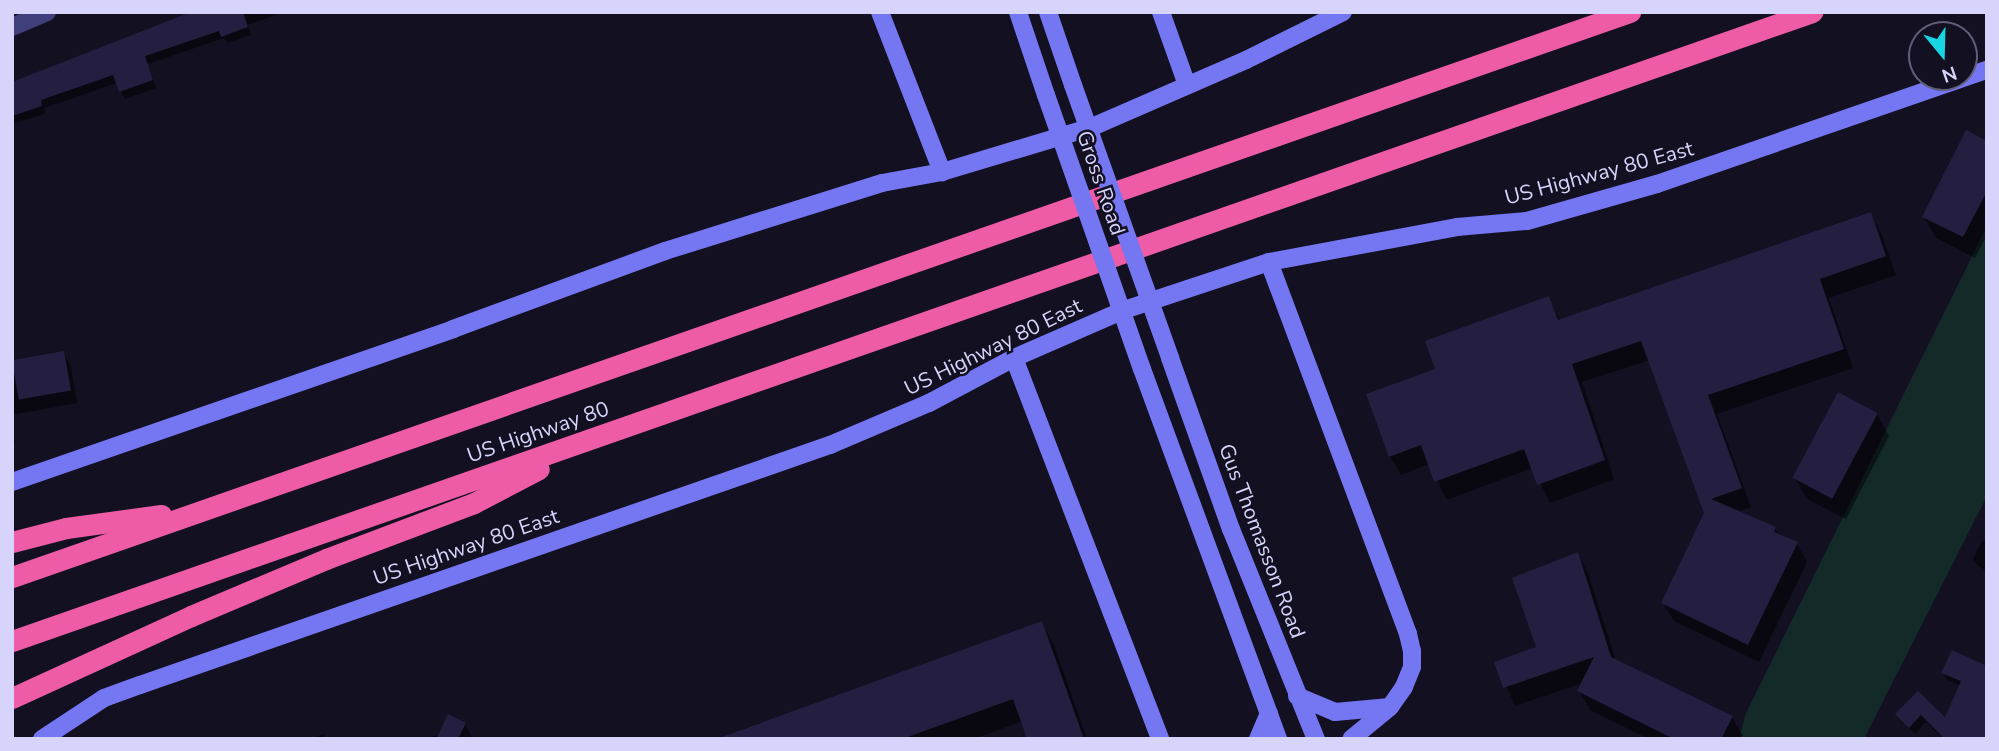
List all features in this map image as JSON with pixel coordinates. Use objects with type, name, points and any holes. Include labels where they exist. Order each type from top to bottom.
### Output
[{"type":"highway","name":"US Highway 80","points":[[12,577],[1630,12]]},
{"type":"highway","name":"US Highway 80","points":[[12,641],[1812,12]]},
{"type":"highway","points":[[12,698],[191,615],[326,559],[474,503],[602,436]]},
{"type":"highway","points":[[12,542],[66,528],[209,508]]},
{"type":"main road","points":[[880,12],[942,172]]},
{"type":"main road","name":"Gross Road","points":[[1018,12],[1142,369],[1269,713]]},
{"type":"main road","name":"Gross Road","points":[[1048,12],[1170,358]]},
{"type":"main road","points":[[1161,12],[1187,85]]},
{"type":"main road","points":[[12,482],[441,333],[665,251],[882,183],[942,172],[1093,127],[1246,60],[1343,12]]},
{"type":"main road","name":"US Highway 80 East","points":[[42,739],[103,698],[811,453],[929,403],[1014,358],[1124,310],[1269,262],[1457,228],[1527,221],[1710,167],[1987,70]]},
{"type":"main road","points":[[1269,262],[1408,634],[1412,667],[1404,687],[1390,707],[1351,739]]},
{"type":"main road","points":[[1014,358],[1160,739]]},
{"type":"main road","name":"Gus Thomasson Road","points":[[1170,358],[1231,529],[1316,739]]},
{"type":"main road","points":[[1297,696],[1335,712],[1390,707]]},
{"type":"main road","points":[[1258,739],[1269,713]]},
{"type":"main road","points":[[1269,713],[1278,739]]},
{"type":"street","points":[[12,27],[47,12]]},
{"type":"green space","points":[[1987,226],[1987,496],[1864,739],[1739,739],[1746,713]]},
{"type":"building","points":[[191,12],[243,12],[248,27],[221,37],[219,31],[145,56],[153,80],[119,92],[113,75],[41,100],[42,106],[12,116],[12,82]]},
{"type":"building","points":[[1966,130],[1987,141],[1987,191],[1963,237],[1922,217]]},
{"type":"building","points":[[1871,212],[1886,256],[1820,279],[1844,349],[1708,395],[1742,488],[1711,499],[1776,527],[1774,532],[1798,542],[1748,645],[1661,603],[1704,513],[1641,341],[1572,364],[1605,460],[1537,485],[1524,449],[1434,482],[1421,445],[1389,457],[1366,394],[1435,369],[1425,341],[1549,296],[1558,320]]},
{"type":"building","points":[[64,351],[71,390],[19,400],[12,360]]},
{"type":"building","points":[[1838,392],[1878,413],[1832,499],[1792,478]]},
{"type":"building","points":[[1578,552],[1611,657],[1733,716],[1721,739],[1674,739],[1577,691],[1594,657],[1503,688],[1494,662],[1536,647],[1512,578]]},
{"type":"building","points":[[1042,621],[1084,739],[1027,739],[1013,699],[902,739],[716,739]]},
{"type":"building","points":[[1952,650],[1987,666],[1987,739],[1945,739],[1921,715],[1909,728],[1895,714],[1918,691],[1945,717],[1961,681],[1941,673]]},
{"type":"building","points":[[448,714],[466,723],[458,739],[436,739]]}]
